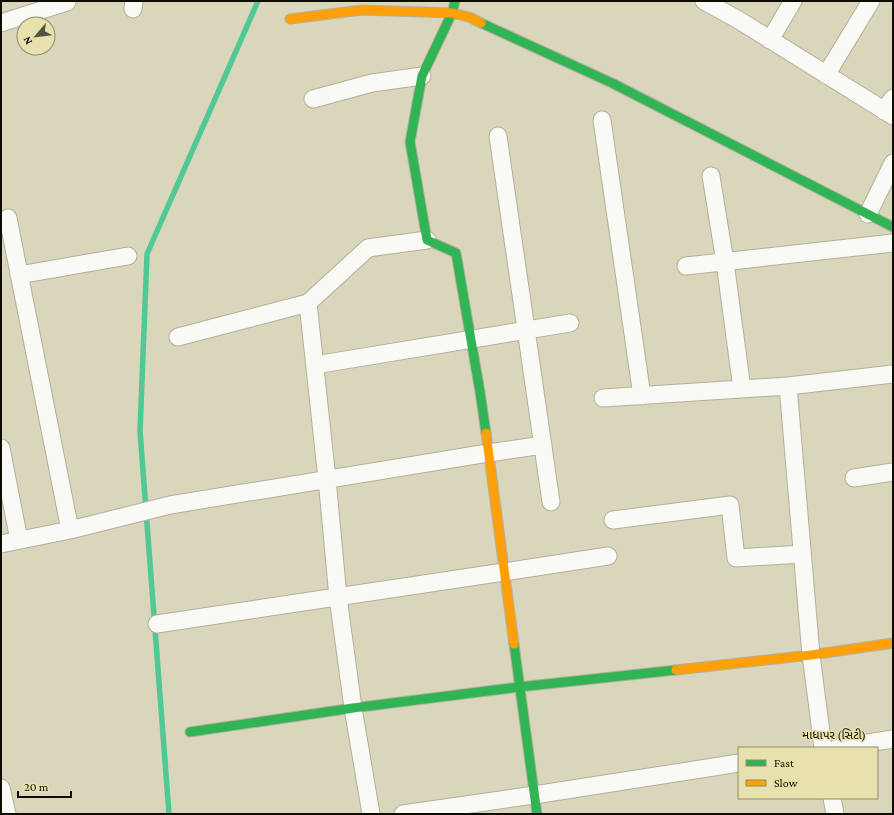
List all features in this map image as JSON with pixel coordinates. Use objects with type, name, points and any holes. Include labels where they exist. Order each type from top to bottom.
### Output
[{"type":"street","points":[[427,240],[410,142],[422,76],[452,13],[455,1]]},
{"type":"street","points":[[770,40],[793,1]]},
{"type":"street","points":[[826,75],[870,1]]},
{"type":"street","points":[[1,23],[67,2]]},
{"type":"street","points":[[708,2],[826,75],[890,108]]},
{"type":"street","points":[[290,19],[362,10],[452,13],[468,17],[612,83],[868,214],[892,236]]},
{"type":"street","points":[[313,99],[372,84],[422,76]]},
{"type":"street","points":[[602,120],[642,396]]},
{"type":"street","points":[[498,136],[551,502]]},
{"type":"street","points":[[868,214],[893,163]]},
{"type":"street","points":[[711,176],[725,262],[742,389]]},
{"type":"street","points":[[8,218],[70,530]]},
{"type":"street","points":[[686,266],[725,262],[892,236]]},
{"type":"street","points":[[178,337],[308,303],[368,248],[427,240],[456,253],[480,392],[537,814]]},
{"type":"street","points":[[19,275],[128,256]]},
{"type":"street","points":[[308,303],[338,597],[353,708],[371,814]]},
{"type":"street","points":[[315,365],[570,323]]},
{"type":"street","points":[[603,398],[788,386],[893,374]]},
{"type":"street","points":[[788,386],[811,654],[823,747]]},
{"type":"street","points":[[1,544],[70,530],[170,505],[543,445]]},
{"type":"street","points":[[1,448],[19,540]]},
{"type":"street","points":[[854,478],[893,472]]},
{"type":"street","points":[[613,520],[730,505],[736,558],[802,554]]},
{"type":"street","points":[[158,624],[608,556]]},
{"type":"street","points":[[190,732],[353,708],[893,643]]},
{"type":"street","points":[[843,747],[893,739]]},
{"type":"street","points":[[403,814],[738,763]]},
{"type":"street","points":[[1,788],[7,814]]},
{"type":"street","points":[[832,799],[835,814]]},
{"type":"waterway","points":[[169,814],[140,431],[147,254],[258,1]]},
{"type":"traffic: fast","points":[[455,1],[452,13],[422,76],[410,142],[427,240],[456,253],[486,433]]},
{"type":"traffic: fast","points":[[481,23],[612,83],[893,227]]},
{"type":"traffic: fast","points":[[514,644],[537,814]]},
{"type":"traffic: fast","points":[[190,732],[353,708],[519,687],[676,670]]},
{"type":"traffic: slow","points":[[290,19],[362,10],[452,13],[469,17],[481,23]]},
{"type":"traffic: slow","points":[[486,433],[514,644]]},
{"type":"traffic: slow","points":[[676,670],[811,655],[893,643]]},
{"type":"district","name":"માધાપર (સિટી)","points":[[834,735]]}]
